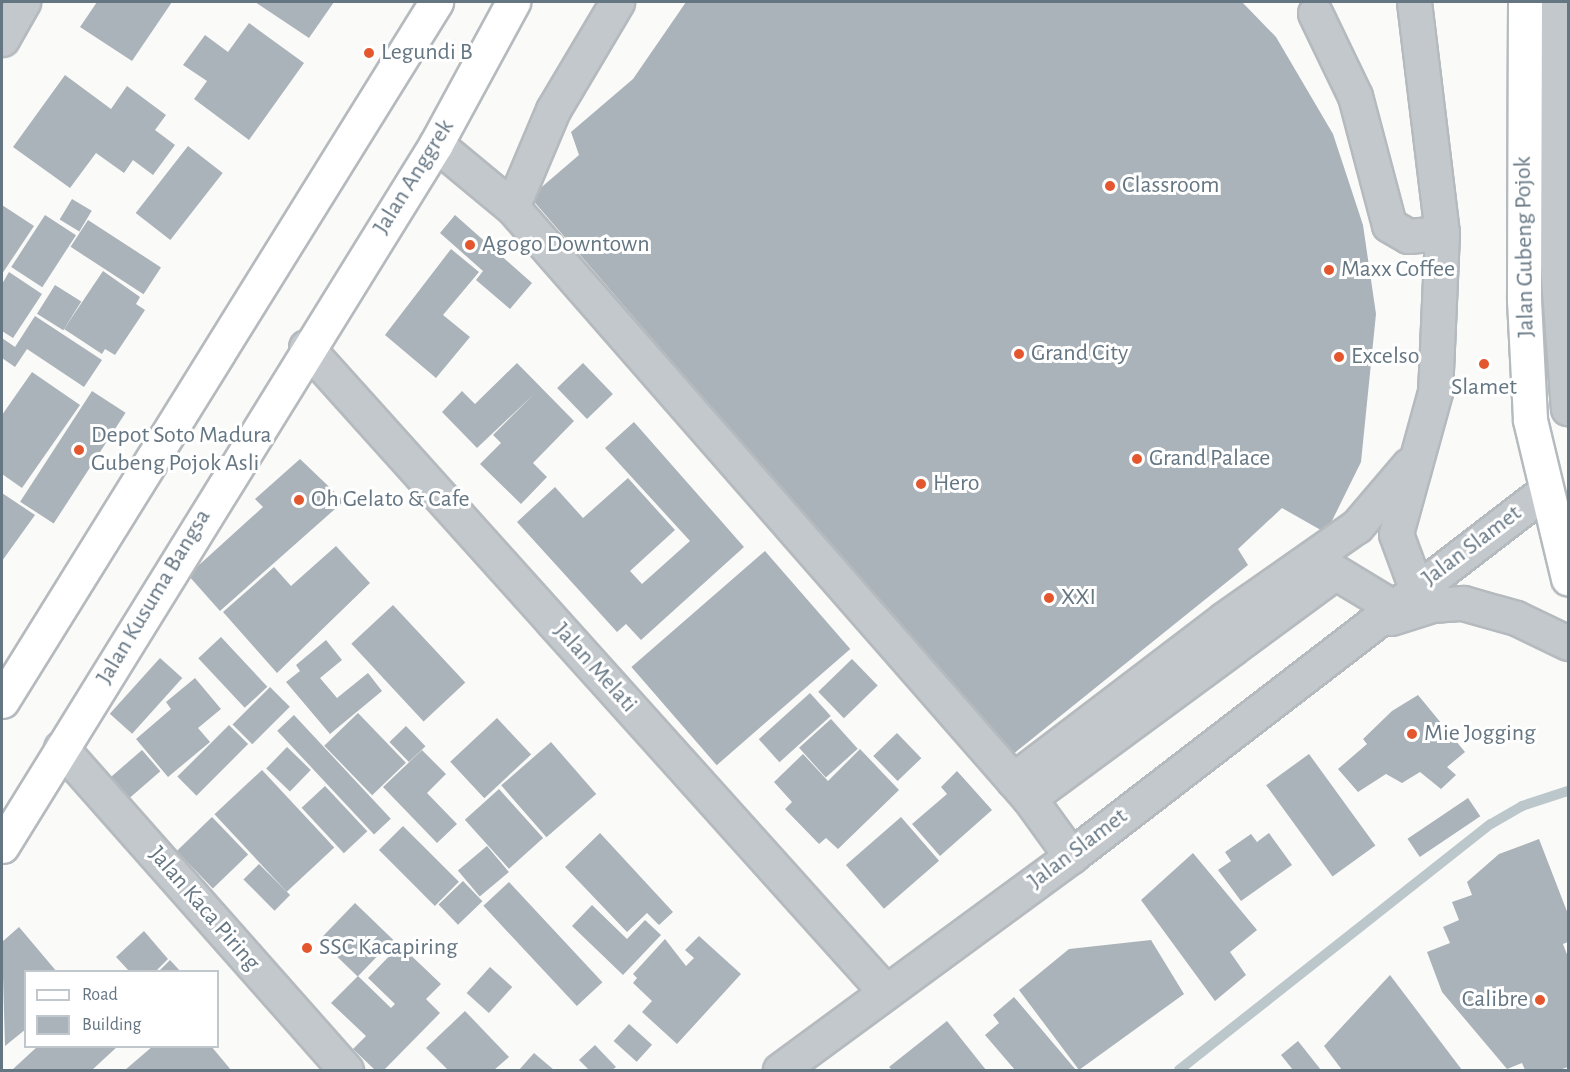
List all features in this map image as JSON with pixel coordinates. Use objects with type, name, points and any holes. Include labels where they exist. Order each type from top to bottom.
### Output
[{"type":"main road","points":[[2,701],[258,294],[436,2]]},
{"type":"main road","name":"Jalan Anggrek","points":[[306,347],[436,144],[513,2]]},
{"type":"main road","name":"Jalan Gubeng Pojok","points":[[1525,2],[1524,300],[1530,420],[1544,492],[1569,578]]},
{"type":"main road","name":"Jalan Kusuma Bangsa","points":[[2,846],[306,347]]},
{"type":"street","points":[[512,207],[553,110],[617,2]]},
{"type":"street","points":[[1021,789],[1335,572],[1394,606],[1396,534],[1414,459],[1435,392],[1439,355],[1442,233],[1414,2]]},
{"type":"street","points":[[1551,2],[1552,197],[1569,408]]},
{"type":"street","points":[[2,39],[21,3]]},
{"type":"street","points":[[1321,5],[1355,96],[1389,225],[1408,236],[1442,233]]},
{"type":"street","points":[[436,144],[512,207],[1021,789],[1071,856]]},
{"type":"street","name":"Jalan Melati","points":[[306,347],[884,989]]},
{"type":"street","points":[[1021,789],[1224,619],[1358,526],[1414,459]]},
{"type":"street","name":"Jalan Slamet","points":[[780,1071],[884,989],[1071,856],[1544,492]]},
{"type":"street","name":"Jalan Slamet","points":[[1394,606],[1463,603],[1516,618],[1569,642]]},
{"type":"street","name":"Jalan Kaca Piring","points":[[62,748],[346,1071]]},
{"type":"building","points":[[97,2],[172,2],[132,61],[80,27]]},
{"type":"building","points":[[255,2],[334,2],[309,38]]},
{"type":"building","name":"Grand City","points":[[686,2],[1242,2],[1276,37],[1333,134],[1363,225],[1376,314],[1361,462],[1326,533],[1282,508],[1238,549],[1248,565],[1012,755],[530,197],[579,155],[571,132],[633,79]]},
{"type":"building","points":[[249,23],[304,63],[249,140],[194,99],[207,81],[183,65],[205,35],[228,52]]},
{"type":"building","points":[[65,75],[111,109],[127,86],[166,115],[155,130],[175,145],[153,175],[133,160],[124,173],[96,153],[70,188],[13,147]]},
{"type":"building","points":[[188,146],[223,173],[170,240],[136,213]]},
{"type":"building","points":[[72,199],[92,211],[79,231],[60,220]]},
{"type":"building","points":[[2,205],[34,226],[2,274]]},
{"type":"building","points":[[45,215],[76,235],[42,287],[11,267]]},
{"type":"building","points":[[455,215],[532,283],[510,309],[476,280],[483,271],[440,233]]},
{"type":"building","points":[[88,220],[161,267],[144,294],[71,247]]},
{"type":"building","points":[[451,249],[479,272],[443,315],[470,337],[436,378],[385,335]]},
{"type":"building","points":[[103,271],[140,297],[136,304],[145,310],[115,355],[105,349],[102,354],[64,329]]},
{"type":"building","points":[[9,272],[42,294],[13,338],[2,331],[2,284]]},
{"type":"building","points":[[55,285],[81,301],[63,330],[37,314]]},
{"type":"building","points":[[35,316],[102,360],[84,387],[27,349],[15,367],[2,358],[2,338],[15,347]]},
{"type":"building","points":[[517,363],[574,421],[533,463],[547,477],[521,504],[480,464],[501,443],[493,435],[533,395],[477,448],[442,412],[462,391],[475,404]]},
{"type":"building","points":[[583,363],[613,394],[587,419],[557,388]]},
{"type":"building","points":[[32,372],[80,405],[22,488],[2,474],[2,415]]},
{"type":"building","points":[[92,391],[126,413],[54,523],[20,502]]},
{"type":"building","points":[[634,422],[744,547],[641,640],[626,624],[617,632],[517,522],[555,487],[583,518],[628,478],[675,530],[630,571],[642,584],[690,541],[605,448]]},
{"type":"building","points":[[300,459],[344,501],[220,611],[188,575],[263,507],[255,499]]},
{"type":"building","points":[[2,493],[35,515],[2,561]]},
{"type":"building","points":[[336,546],[370,583],[277,673],[223,612],[274,567],[291,586]]},
{"type":"building","points":[[765,551],[850,649],[717,765],[631,667]]},
{"type":"building","points":[[393,605],[465,683],[424,721],[351,644]]},
{"type":"building","points":[[221,637],[267,687],[245,708],[198,658]]},
{"type":"building","points":[[326,640],[342,660],[320,678],[337,698],[368,673],[382,691],[330,734],[286,682],[300,671],[296,665]]},
{"type":"building","points":[[160,658],[182,678],[132,734],[110,714]]},
{"type":"building","points":[[852,659],[878,686],[844,718],[818,692]]},
{"type":"building","points":[[195,678],[221,709],[198,728],[210,742],[168,777],[136,739],[171,709],[166,702]]},
{"type":"building","points":[[270,687],[290,707],[252,744],[233,724]]},
{"type":"building","points":[[810,693],[831,716],[779,762],[759,739]]},
{"type":"building","points":[[1418,695],[1465,752],[1447,767],[1456,775],[1441,789],[1420,772],[1402,783],[1386,774],[1358,792],[1338,769],[1367,744],[1363,739],[1392,711]]},
{"type":"building","points":[[358,713],[406,763],[372,795],[324,746]]},
{"type":"building","points":[[294,715],[391,819],[374,835],[277,731]]},
{"type":"building","points":[[497,718],[531,755],[484,798],[450,762]]},
{"type":"building","points":[[831,719],[858,749],[826,777],[799,748]]},
{"type":"building","points":[[229,725],[248,744],[196,796],[177,777]]},
{"type":"building","points":[[406,726],[425,746],[409,762],[389,742]]},
{"type":"building","points":[[897,733],[921,758],[898,781],[873,756]]},
{"type":"building","points":[[551,742],[596,794],[546,837],[501,785]]},
{"type":"building","points":[[287,747],[311,770],[290,792],[266,769]]},
{"type":"building","points":[[860,749],[899,790],[838,849],[826,838],[819,844],[785,809],[792,802],[774,782],[803,754],[828,781]]},
{"type":"building","points":[[142,750],[160,771],[129,799],[110,778]]},
{"type":"building","points":[[422,750],[446,774],[427,793],[457,824],[437,843],[383,787]]},
{"type":"building","points":[[1309,754],[1375,845],[1333,877],[1266,785]]},
{"type":"building","points":[[262,770],[334,848],[287,892],[214,814]]},
{"type":"building","points":[[957,771],[992,810],[940,856],[912,824],[947,794],[941,787]]},
{"type":"building","points":[[325,786],[367,831],[344,853],[302,808]]},
{"type":"building","points":[[499,789],[543,838],[509,869],[465,820]]},
{"type":"building","points":[[1468,798],[1480,816],[1420,857],[1407,839]]},
{"type":"building","points":[[212,817],[248,854],[213,888],[177,851]]},
{"type":"building","points":[[901,817],[939,861],[884,909],[846,865]]},
{"type":"building","points":[[403,826],[459,882],[435,906],[379,850]]},
{"type":"building","points":[[600,833],[673,912],[659,925],[647,913],[627,932],[565,867]]},
{"type":"building","points":[[1269,833],[1292,865],[1241,901],[1218,870],[1231,861],[1225,852],[1251,834],[1257,842]]},
{"type":"building","points":[[1539,839],[1568,914],[1568,942],[1563,944],[1568,957],[1568,1067],[1559,1070],[1525,1070],[1522,1063],[1507,1069],[1442,992],[1427,952],[1450,943],[1443,927],[1459,920],[1452,902],[1472,895],[1467,882],[1499,854]]},
{"type":"building","points":[[487,846],[509,872],[480,896],[458,870]]},
{"type":"building","points":[[1193,853],[1257,930],[1230,952],[1246,975],[1215,1001],[1141,900]]},
{"type":"building","points":[[259,864],[290,895],[275,911],[243,880]]},
{"type":"building","points":[[463,881],[482,901],[458,925],[439,905]]},
{"type":"building","points":[[509,882],[602,982],[577,1006],[483,906]]},
{"type":"building","points":[[355,903],[393,940],[358,977],[320,940]]},
{"type":"building","points":[[592,905],[627,939],[645,920],[661,935],[623,975],[572,926]]},
{"type":"building","points":[[19,927],[55,970],[24,970],[24,1031],[5,1046],[2,942]]},
{"type":"building","points":[[144,931],[168,959],[157,970],[128,970],[116,957]]},
{"type":"building","points":[[699,936],[741,974],[677,1044],[642,1012],[652,1001],[633,983],[637,978],[633,974],[665,939],[686,966],[694,958],[685,950]]},
{"type":"building","points":[[1151,940],[1184,994],[1079,1070],[1019,990],[1069,949]]},
{"type":"building","points":[[400,945],[441,984],[426,999],[440,1013],[384,1070],[375,1070],[353,1049],[366,1036],[331,1003],[358,976],[391,1008],[395,1004],[368,978]]},
{"type":"building","points":[[170,960],[179,970],[160,970]]},
{"type":"building","points":[[490,967],[512,987],[489,1013],[467,993]]},
{"type":"building","points":[[1390,975],[1462,1070],[1342,1070],[1324,1046]]},
{"type":"building","points":[[1014,997],[1076,1070],[1015,1070],[985,1035],[999,1023],[993,1015]]},
{"type":"building","points":[[465,1011],[509,1057],[494,1070],[448,1070],[426,1048]]},
{"type":"building","points":[[947,1021],[986,1070],[892,1070],[889,1067]]},
{"type":"building","points":[[629,1024],[652,1045],[637,1062],[614,1041]]},
{"type":"building","points":[[1298,1041],[1321,1070],[1293,1070],[1281,1055]]},
{"type":"building","points":[[595,1045],[616,1067],[612,1070],[589,1070],[579,1060]]},
{"type":"building","points":[[36,1048],[116,1048],[92,1070],[12,1070]]},
{"type":"building","points":[[151,1048],[213,1048],[231,1070],[125,1070]]},
{"type":"building","points":[[534,1053],[554,1070],[519,1070]]},
{"type":"waterway","points":[[1179,1070],[1491,824],[1522,806],[1568,791]]},
{"type":"place","name":"Legundi B","points":[[369,53]]},
{"type":"place","name":"Classroom","points":[[1110,186]]},
{"type":"place","name":"Agogo Downtown","points":[[470,245]]},
{"type":"place","name":"Maxx Coffee","points":[[1329,270]]},
{"type":"place","name":"Grand City","points":[[1019,354]]},
{"type":"place","name":"Excelso","points":[[1339,357]]},
{"type":"place","name":"Slamet","points":[[1484,364]]},
{"type":"place","name":"Depot Soto Madura Gubeng Pojok Asli","points":[[79,450]]},
{"type":"place","name":"Grand Palace","points":[[1137,459]]},
{"type":"place","name":"Hero","points":[[921,484]]},
{"type":"place","name":"Oh Gelato & Cafe","points":[[299,500]]},
{"type":"place","name":"XXI","points":[[1049,598]]},
{"type":"place","name":"Mie Jogging","points":[[1412,734]]},
{"type":"place","name":"SSC Kacapiring","points":[[307,948]]},
{"type":"place","name":"Calibre","points":[[1540,1000]]}]
